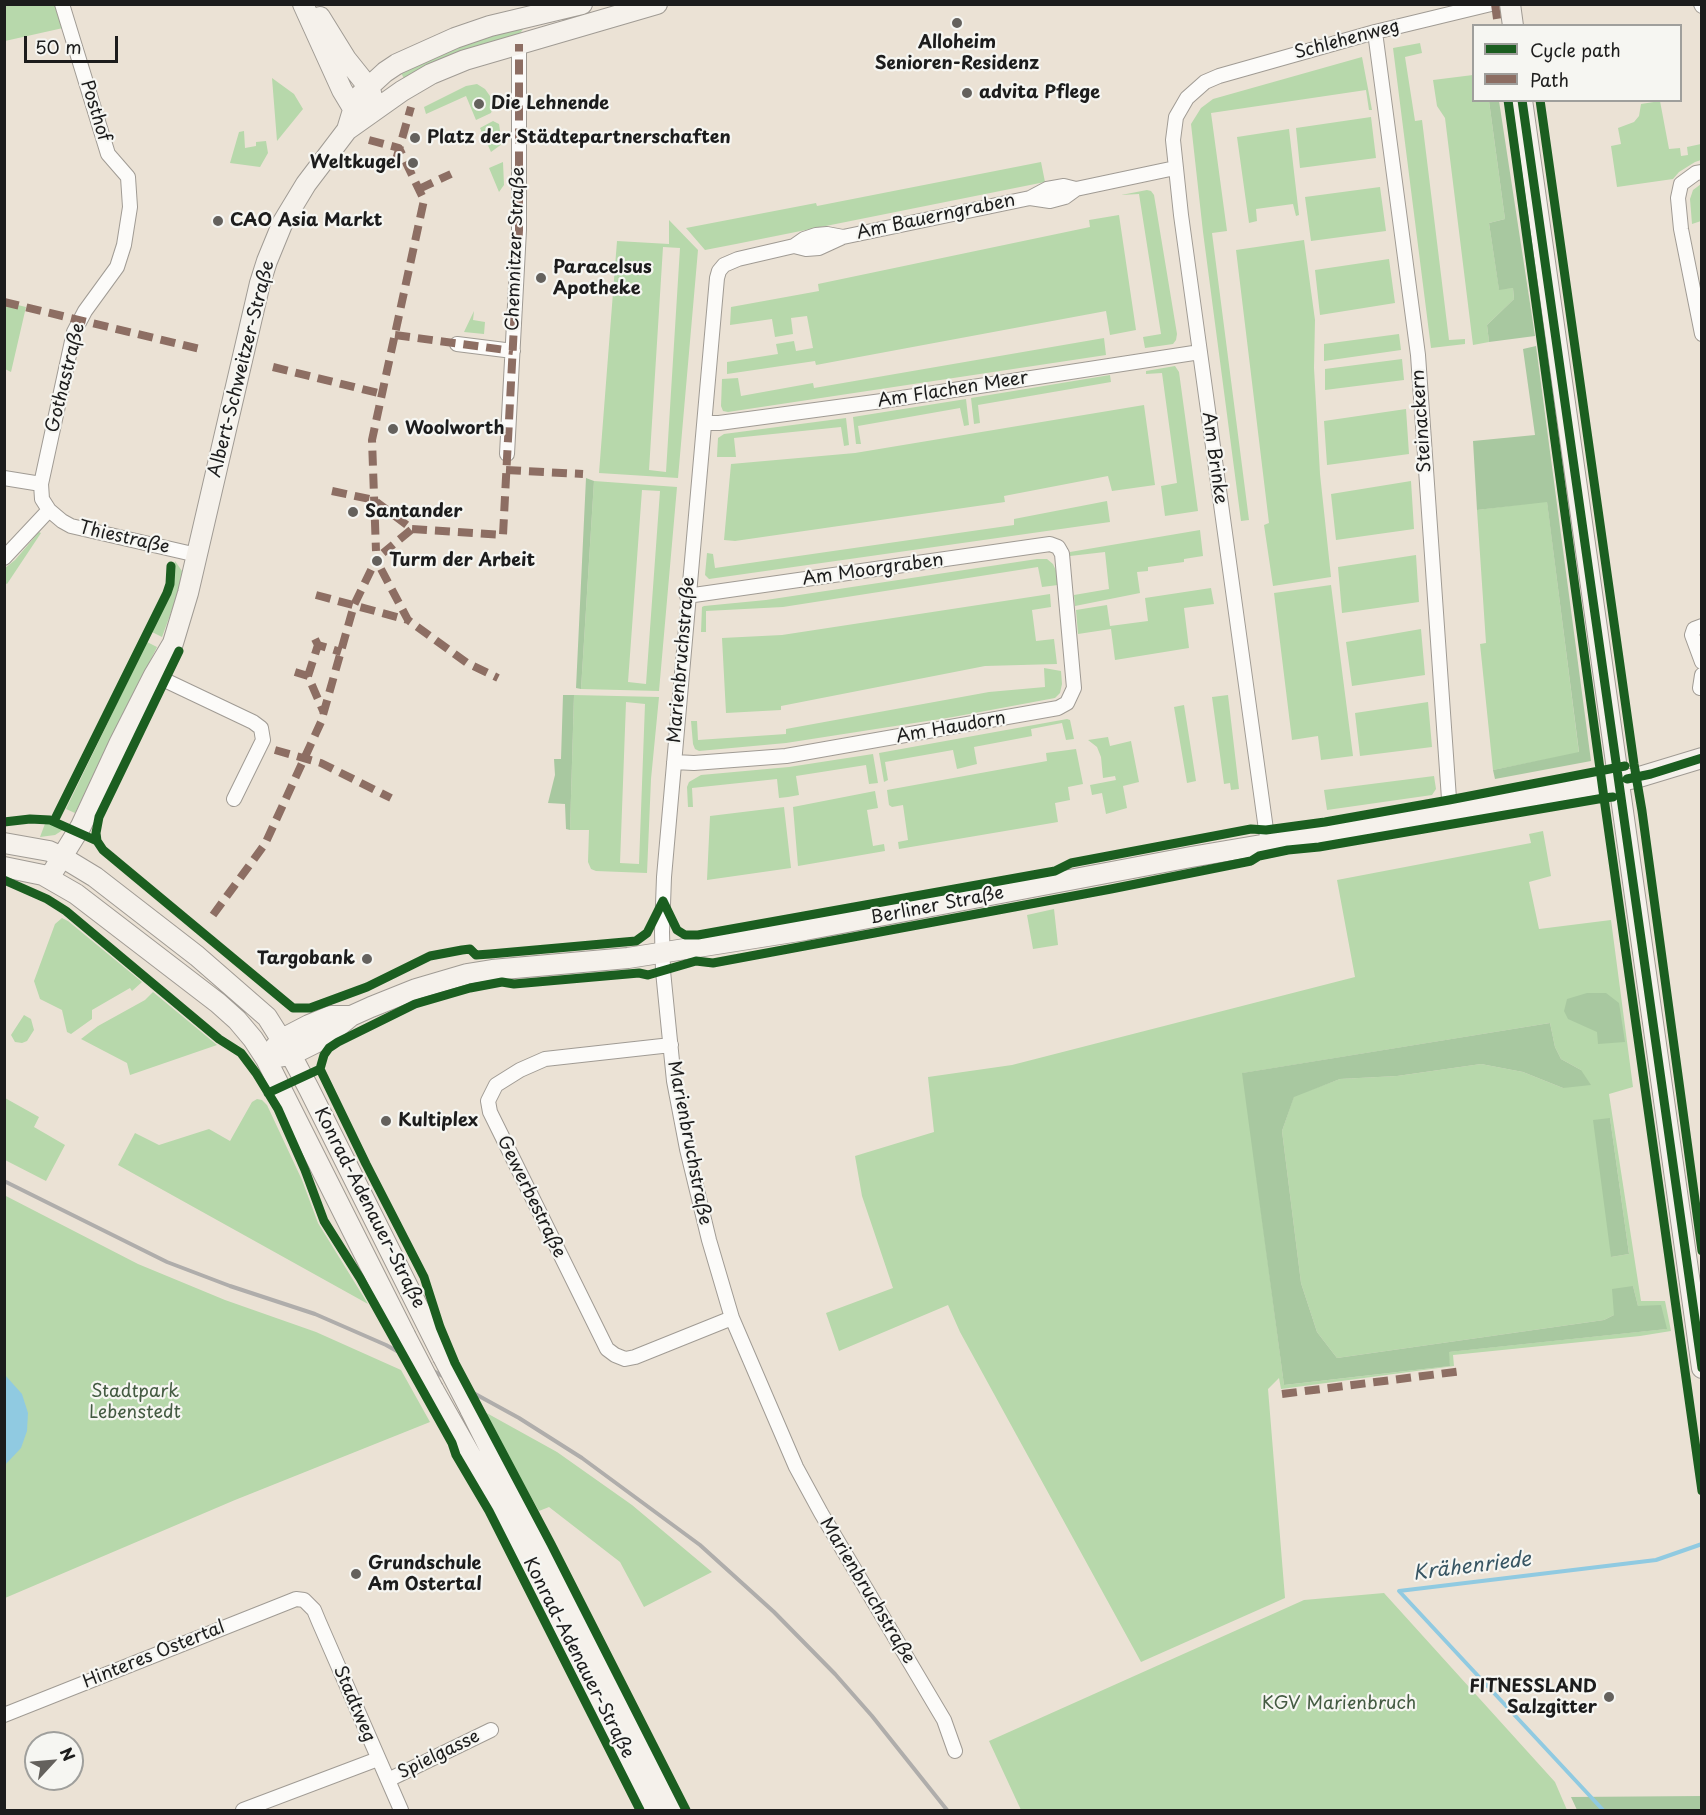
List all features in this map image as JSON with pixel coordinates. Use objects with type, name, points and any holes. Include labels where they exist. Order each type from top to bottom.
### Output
[{"type":"street","name":"Posthof","points":[[63,4],[108,154],[128,177]]},
{"type":"street","points":[[303,4],[331,68],[362,110],[431,74],[465,60],[657,4]]},
{"type":"street","points":[[312,4],[342,54],[368,86]]},
{"type":"street","name":"Albert-Schweitzer-Straße","points":[[49,878],[81,826],[154,675],[167,640],[177,626],[188,593],[267,261],[298,196],[362,110],[368,86],[397,64],[446,42],[490,26],[582,4]]},
{"type":"street","name":"Schlehenweg","points":[[1205,82],[1219,76],[1375,32],[1491,4]]},
{"type":"street","points":[[1510,4],[1513,24]]},
{"type":"street","points":[[519,44],[529,27],[543,14]]},
{"type":"street","name":"Steinackern","points":[[1375,32],[1418,355],[1450,813]]},
{"type":"street","name":"Chemnitzer Straße","points":[[507,454],[519,230],[519,44]]},
{"type":"street","name":"Am Brinke","points":[[1205,82],[1187,98],[1176,117],[1173,140],[1175,168],[1268,844]]},
{"type":"street","points":[[1522,102],[1701,1368]]},
{"type":"street","name":"Am Bauerngraben","points":[[724,265],[738,259],[794,246],[806,249],[819,248],[843,237],[1030,198],[1050,201],[1060,199],[1076,189],[1175,168]]},
{"type":"street","points":[[1701,172],[1681,184],[1678,198],[1681,229],[1701,334]]},
{"type":"street","name":"Gothastraße","points":[[41,484],[74,332],[117,267],[124,245],[130,207],[128,177]]},
{"type":"street","name":"Marienbruchstraße","points":[[724,265],[717,278],[687,596],[664,877],[662,932],[674,1081],[698,1201],[732,1318],[796,1467],[826,1522],[944,1720],[955,1751]]},
{"type":"street","points":[[457,344],[513,351]]},
{"type":"street","name":"Am Flachen Meer","points":[[705,423],[882,401],[1200,352]]},
{"type":"street","points":[[4,478],[41,484],[42,499],[49,510],[4,558]]},
{"type":"street","name":"Thiestraße","points":[[49,510],[62,521],[85,530],[197,555]]},
{"type":"street","name":"Am Moorgraben","points":[[687,596],[1050,544],[1058,546]]},
{"type":"street","name":"Am Haudorn","points":[[674,762],[694,763],[786,756],[1058,708],[1068,703],[1072,696],[1074,675],[1062,554],[1058,546]]},
{"type":"street","points":[[1701,626],[1694,629],[1692,635],[1701,662]]},
{"type":"street","points":[[154,675],[253,722],[261,728],[263,740],[234,799]]},
{"type":"street","name":"Berliner Straße","points":[[286,1047],[295,1030],[332,1016],[351,1016],[416,989],[467,974],[628,958],[804,930],[1619,781],[1652,774],[1701,758]]},
{"type":"street","name":"Konrad-Adenauer-Straße","points":[[4,843],[33,847],[62,857],[95,878],[197,956],[261,1011],[286,1047],[633,1735],[675,1810]]},
{"type":"street","name":"Konrad-Adenauer-Straße","points":[[4,867],[49,878],[76,894],[237,1020],[266,1059],[405,1335],[517,1537],[655,1810]]},
{"type":"street","name":"Gewerbestraße","points":[[671,1044],[545,1059],[520,1070],[496,1085],[488,1101],[490,1112],[607,1349],[626,1359],[635,1357],[732,1318]]},
{"type":"street","points":[[266,1059],[286,1047]]},
{"type":"street","name":"Hinteres Ostertal","points":[[4,1715],[296,1599],[304,1600]]},
{"type":"street","name":"Stadtweg","points":[[304,1600],[314,1610],[320,1622],[401,1810]]},
{"type":"street","name":"Spielgasse","points":[[388,1780],[491,1730]]},
{"type":"street","points":[[243,1810],[378,1759]]},
{"type":"green space","points":[[4,5],[56,5],[63,28],[5,41]]},
{"type":"green space","points":[[526,25],[516,39],[406,82],[401,73],[466,42]]},
{"type":"green space","points":[[1420,43],[1422,53],[1405,57],[1415,121],[1422,120],[1449,340],[1465,339],[1465,344],[1431,348],[1393,48]]},
{"type":"green space","points":[[1362,57],[1372,110],[1369,110],[1366,90],[1211,113],[1227,231],[1212,233],[1249,520],[1241,521],[1191,124],[1201,108],[1213,99]]},
{"type":"green space","points":[[1472,75],[1472,102],[1489,102],[1505,219],[1489,223],[1499,289],[1513,288],[1514,299],[1487,325],[1489,342],[1473,345],[1445,118],[1437,106],[1433,80]]},
{"type":"green space","points":[[272,78],[294,94],[303,109],[277,141]]},
{"type":"green space","points":[[477,84],[490,96],[493,107],[491,113],[476,120],[466,96],[426,114],[424,107],[466,86]]},
{"type":"green space","points":[[1489,102],[1499,102],[1535,336],[1489,342],[1487,325],[1514,299],[1513,288],[1499,290],[1489,223],[1505,219]]},
{"type":"green space","points":[[1660,102],[1669,149],[1680,148],[1681,156],[1688,155],[1687,147],[1701,144],[1701,160],[1679,172],[1673,179],[1617,187],[1611,146],[1621,144],[1618,128],[1634,122],[1639,116],[1641,104]]},
{"type":"green space","points":[[1371,117],[1376,158],[1300,168],[1296,128]]},
{"type":"green space","points":[[493,121],[499,124],[502,144],[491,152],[480,128]]},
{"type":"green space","points":[[1289,129],[1299,215],[1296,216],[1293,204],[1256,209],[1257,221],[1249,223],[1237,137]]},
{"type":"green space","points":[[244,131],[245,148],[256,146],[256,142],[266,141],[268,153],[260,167],[230,163],[239,132]]},
{"type":"green space","points":[[503,162],[504,185],[499,192],[489,168]]},
{"type":"green space","points":[[1041,162],[1045,182],[705,250],[686,228],[816,203],[817,206]]},
{"type":"green space","points":[[1701,184],[1701,221],[1692,224],[1690,199],[1693,190]]},
{"type":"green space","points":[[1380,187],[1386,231],[1311,241],[1305,197]]},
{"type":"green space","points":[[1147,190],[1154,195],[1177,334],[1173,344],[1145,348],[1143,337],[1161,334],[1139,194],[1121,195]]},
{"type":"green space","points":[[1119,215],[1136,330],[1110,335],[1106,311],[816,365],[815,361],[727,374],[727,362],[778,354],[776,344],[794,341],[796,351],[813,348],[807,316],[791,318],[793,334],[775,337],[772,319],[730,325],[731,307],[819,291],[818,284],[1090,227],[1089,220]]},
{"type":"green space","points":[[669,220],[698,250],[678,478],[599,473],[617,241],[669,244]],"holes":[[[663,247],[680,248],[666,472],[649,470]]]},
{"type":"green space","points":[[1304,240],[1315,320],[1314,368],[1320,474],[1331,577],[1273,586],[1264,525],[1269,523],[1236,250]]},
{"type":"green space","points":[[1389,259],[1395,303],[1320,315],[1315,270]]},
{"type":"green space","points":[[5,302],[26,307],[11,372],[5,369]]},
{"type":"green space","points":[[474,311],[473,320],[485,322],[484,334],[464,332]]},
{"type":"green space","points":[[1399,334],[1401,350],[1324,361],[1324,344]]},
{"type":"green space","points":[[1104,338],[1106,355],[728,412],[723,411],[721,406],[722,379],[738,378],[741,396],[813,383],[814,388]]},
{"type":"green space","points":[[1536,346],[1591,761],[1495,779],[1493,770],[1579,752],[1547,502],[1477,510],[1473,441],[1535,435],[1523,349]]},
{"type":"green space","points":[[1402,359],[1404,380],[1325,390],[1325,369]]},
{"type":"green space","points":[[1175,366],[1179,372],[1198,511],[1165,516],[1161,486],[1177,483],[1162,373],[1146,374],[1146,371]]},
{"type":"green space","points":[[1110,375],[1111,382],[978,405],[980,423],[974,424],[971,398]]},
{"type":"green space","points":[[966,399],[969,425],[964,426],[960,408],[858,426],[861,444],[856,444],[853,417]]},
{"type":"green space","points":[[1144,405],[1155,485],[1112,491],[1108,476],[1004,496],[1005,502],[735,541],[724,540],[731,464],[855,453]]},
{"type":"green space","points":[[1406,409],[1409,454],[1327,465],[1324,421]]},
{"type":"green space","points":[[846,418],[849,445],[844,446],[841,427],[734,438],[736,457],[717,457],[718,438],[724,434]]},
{"type":"green space","points":[[586,478],[594,481],[581,689],[576,688]]},
{"type":"green space","points":[[594,481],[677,487],[659,691],[581,689]],"holes":[[[642,490],[660,491],[646,684],[628,682]]]},
{"type":"green space","points":[[1411,481],[1414,529],[1336,540],[1331,494]]},
{"type":"green space","points":[[1107,501],[1110,522],[709,579],[705,575],[707,553],[713,554],[715,568],[1014,525],[1014,519]]},
{"type":"green space","points":[[1547,501],[1579,753],[1493,770],[1480,644],[1486,643],[1477,510]]},
{"type":"green space","points":[[1200,530],[1203,556],[1184,559],[1184,562],[1148,567],[1148,571],[1137,572],[1140,593],[1075,606],[1074,595],[1109,589],[1105,552],[1070,556],[1070,552]]},
{"type":"green space","points":[[39,532],[41,533],[7,584],[5,583],[5,568]]},
{"type":"green space","points":[[1416,555],[1419,602],[1342,613],[1338,567]]},
{"type":"green space","points":[[1047,559],[1053,564],[1057,573],[1058,585],[1042,587],[1038,567],[783,607],[706,611],[706,632],[701,632],[702,607],[704,606],[766,600]]},
{"type":"green space","points":[[175,561],[182,571],[181,585],[162,637],[152,632],[171,591]]},
{"type":"green space","points":[[1331,585],[1353,756],[1321,760],[1318,736],[1292,740],[1274,593]]},
{"type":"green space","points":[[1211,588],[1214,604],[1184,608],[1189,648],[1115,660],[1111,629],[1078,634],[1076,610],[1107,605],[1110,626],[1148,621],[1145,598]]},
{"type":"green space","points":[[1050,594],[1051,607],[1032,610],[1036,641],[1054,639],[1057,664],[985,666],[781,706],[781,710],[726,713],[722,638],[782,635]]},
{"type":"green space","points":[[1421,629],[1425,675],[1352,686],[1346,642]]},
{"type":"green space","points":[[147,642],[157,647],[75,813],[66,809]]},
{"type":"green space","points":[[1044,668],[1061,671],[1060,693],[1055,698],[953,717],[786,743],[699,751],[693,744],[691,721],[697,721],[698,740],[786,734],[786,729],[989,692],[1045,687]]},
{"type":"green space","points":[[563,695],[574,695],[570,830],[566,829],[565,804],[548,803],[555,775],[554,759],[561,759]]},
{"type":"green space","points":[[574,695],[659,697],[651,779],[647,873],[591,869],[588,862],[589,830],[570,830]],"holes":[[[626,702],[645,704],[639,864],[620,863]]]},
{"type":"green space","points":[[1228,695],[1239,789],[1231,790],[1230,783],[1224,784],[1212,697]]},
{"type":"green space","points":[[1428,702],[1432,747],[1360,756],[1355,713]]},
{"type":"green space","points":[[1184,705],[1196,781],[1187,783],[1174,707]]},
{"type":"green space","points":[[1070,720],[1074,739],[1066,740],[1062,723],[1031,729],[1032,736],[974,747],[977,764],[957,769],[953,750],[885,762],[888,780],[884,782],[879,753]]},
{"type":"green space","points":[[1108,737],[1110,746],[1131,741],[1139,782],[1123,786],[1127,808],[1106,814],[1102,793],[1092,795],[1090,785],[1116,780],[1115,776],[1103,778],[1101,757],[1097,747],[1088,740]]},
{"type":"green space","points":[[1076,749],[1083,784],[1068,787],[1070,800],[1055,803],[1058,822],[899,849],[898,842],[908,840],[903,805],[892,807],[889,805],[887,790],[1047,761],[1046,753]]},
{"type":"green space","points":[[873,754],[878,783],[869,784],[866,765],[796,776],[799,795],[788,797],[779,798],[777,779],[692,788],[693,807],[688,807],[689,782],[701,775],[789,767]]},
{"type":"green space","points":[[1434,776],[1436,789],[1432,795],[1327,810],[1324,790]]},
{"type":"green space","points":[[875,791],[878,808],[867,810],[873,846],[884,844],[885,851],[798,866],[793,807]]},
{"type":"green space","points":[[784,807],[791,868],[707,880],[710,816]]},
{"type":"green space","points":[[46,821],[66,828],[55,835],[40,837]]},
{"type":"green space","points":[[1543,831],[1551,876],[1529,882],[1539,929],[1611,920],[1633,1087],[1609,1094],[1641,1301],[1665,1301],[1671,1331],[1453,1355],[1454,1366],[1281,1389],[1279,1378],[1268,1389],[1285,1598],[1141,1662],[960,1332],[948,1305],[839,1351],[826,1313],[893,1288],[862,1196],[855,1156],[934,1132],[928,1077],[1012,1065],[1355,977],[1337,880],[1531,843],[1529,834]],"holes":[[[1550,1023],[1555,1047],[1561,1059],[1581,1070],[1563,1088],[1523,1072],[1481,1064],[1397,1076],[1340,1079],[1294,1096],[1282,1131],[1301,1283],[1317,1332],[1337,1358],[1604,1320],[1614,1315],[1633,1286],[1638,1306],[1666,1329],[1448,1352],[1450,1366],[1284,1385],[1243,1073]],[[1610,1118],[1629,1254],[1611,1257]]]},
{"type":"green space","points":[[1054,909],[1058,945],[1033,949],[1027,915]]},
{"type":"green space","points":[[62,918],[142,982],[132,991],[130,988],[92,1010],[92,1019],[71,1034],[67,1032],[62,1010],[40,999],[34,981],[55,924]]},
{"type":"green space","points":[[153,992],[217,1045],[130,1075],[127,1063],[81,1039],[98,1026],[145,1000]]},
{"type":"green space","points":[[1587,993],[1606,993],[1619,1003],[1625,1042],[1598,1044],[1597,1032],[1568,1019],[1564,1011],[1567,999]]},
{"type":"green space","points":[[24,1015],[31,1019],[34,1030],[27,1041],[15,1042],[11,1035]]},
{"type":"green space","points":[[1550,1023],[1555,1047],[1561,1059],[1581,1070],[1591,1085],[1563,1088],[1523,1072],[1481,1064],[1397,1076],[1340,1079],[1294,1097],[1282,1131],[1301,1283],[1317,1332],[1337,1358],[1604,1320],[1614,1315],[1612,1289],[1633,1286],[1638,1306],[1661,1305],[1667,1329],[1449,1352],[1450,1366],[1284,1385],[1242,1073]]},
{"type":"green space","points":[[5,1098],[39,1117],[34,1127],[65,1145],[46,1181],[5,1160]]},
{"type":"green space","points":[[257,1099],[267,1105],[302,1180],[318,1223],[368,1304],[118,1165],[135,1133],[159,1145],[209,1129],[230,1141],[252,1102]]},
{"type":"green space","points":[[1610,1118],[1629,1254],[1611,1257],[1593,1120]]},
{"type":"green space","name":"Stadtpark Lebenstedt","points":[[4,1195],[138,1264],[225,1300],[316,1332],[401,1370],[430,1422],[235,1500],[5,1598]]},
{"type":"green space","points":[[483,1411],[557,1452],[632,1505],[712,1572],[644,1607],[620,1562],[549,1507],[539,1511]]},
{"type":"green space","name":"KGV Marienbruch","points":[[1384,1593],[1555,1782],[1567,1810],[1021,1810],[989,1741],[1304,1600]]},
{"type":"green space","points":[[1701,1796],[1701,1810],[1577,1810],[1571,1797]]},
{"type":"water","points":[[5,1375],[22,1394],[28,1413],[27,1431],[21,1448],[5,1465]]},
{"type":"waterway","name":"Krähenriede","points":[[1603,1810],[1399,1591],[1656,1560],[1702,1544]]},
{"type":"railway","points":[[4,1181],[167,1262],[315,1314],[386,1345],[519,1418],[582,1458],[700,1545],[774,1612],[835,1674],[872,1716],[947,1810]]},
{"type":"marked path","points":[[1495,4],[1498,24]]},
{"type":"marked path","points":[[412,529],[503,535],[519,230],[519,44]]},
{"type":"marked path","points":[[396,160],[411,107]]},
{"type":"marked path","points":[[369,140],[399,148],[424,200],[372,440],[376,551]]},
{"type":"marked path","points":[[419,189],[451,174]]},
{"type":"marked path","points":[[4,302],[204,350]]},
{"type":"marked path","points":[[395,335],[513,351]]},
{"type":"marked path","points":[[273,367],[382,394]]},
{"type":"marked path","points":[[506,470],[583,474]]},
{"type":"marked path","points":[[332,491],[374,500],[412,529],[383,553]]},
{"type":"marked path","points":[[213,915],[265,844],[321,722],[354,605],[372,568]]},
{"type":"marked path","points":[[381,569],[408,620],[467,663],[498,678]]},
{"type":"marked path","points":[[316,595],[408,620]]},
{"type":"marked path","points":[[315,639],[318,645],[341,652]]},
{"type":"marked path","points":[[308,676],[318,645]]},
{"type":"marked path","points":[[295,672],[308,676],[324,713]]},
{"type":"marked path","points":[[275,750],[321,763],[391,798]]},
{"type":"marked path","points":[[1282,1394],[1462,1371]]},
{"type":"cycle path","points":[[1508,102],[1604,798],[1613,797]]},
{"type":"cycle path","points":[[1522,102],[1702,1368]]},
{"type":"cycle path","points":[[1540,102],[1642,811],[1702,1251]]},
{"type":"cycle path","points":[[54,821],[167,593],[171,566]]},
{"type":"cycle path","points":[[179,651],[99,817],[97,841],[103,850],[293,1008],[310,1008],[367,987],[430,956],[470,949],[476,955],[636,941],[647,933],[663,901]]},
{"type":"cycle path","points":[[1627,779],[1702,758]]},
{"type":"cycle path","points":[[663,901],[677,930],[685,935],[698,935],[1055,871],[1071,863],[1251,829],[1266,830],[1325,822],[1625,766]]},
{"type":"cycle path","points":[[268,1093],[320,1069],[324,1055],[338,1042],[415,1004],[470,988],[502,982],[514,984],[639,973],[648,975],[696,961],[713,963],[1111,889],[1251,861],[1259,856],[1288,850],[1319,847],[1604,798],[1702,1491]]},
{"type":"cycle path","points":[[4,822],[30,819],[50,820],[97,841]]},
{"type":"cycle path","points":[[4,880],[47,899],[66,911],[219,1039],[241,1053],[256,1073],[278,1109],[305,1170],[324,1221],[360,1278],[489,1511],[640,1810]]},
{"type":"cycle path","points":[[320,1069],[424,1277],[440,1327],[455,1363],[551,1544],[686,1810]]},
{"type":"place","name":"Alloheim Senioren-Residenz","points":[[957,23]]},
{"type":"place","name":"advita Pflege","points":[[967,93]]},
{"type":"place","name":"Die Lehnende","points":[[479,104]]},
{"type":"place","name":"Platz der Städtepartnerschaften","points":[[415,138]]},
{"type":"place","name":"Weltkugel","points":[[413,163]]},
{"type":"place","name":"CAO Asia Markt","points":[[218,221]]},
{"type":"place","name":"Paracelsus Apotheke","points":[[541,278]]},
{"type":"place","name":"Woolworth","points":[[393,429]]},
{"type":"place","name":"Santander","points":[[353,512]]},
{"type":"place","name":"Turm der Arbeit","points":[[377,561]]},
{"type":"place","name":"Targobank","points":[[367,959]]},
{"type":"place","name":"Kultiplex","points":[[386,1121]]},
{"type":"place","name":"Grundschule Am Ostertal","points":[[356,1574]]},
{"type":"place","name":"FITNESSLAND Salzgitter","points":[[1609,1697]]}]
